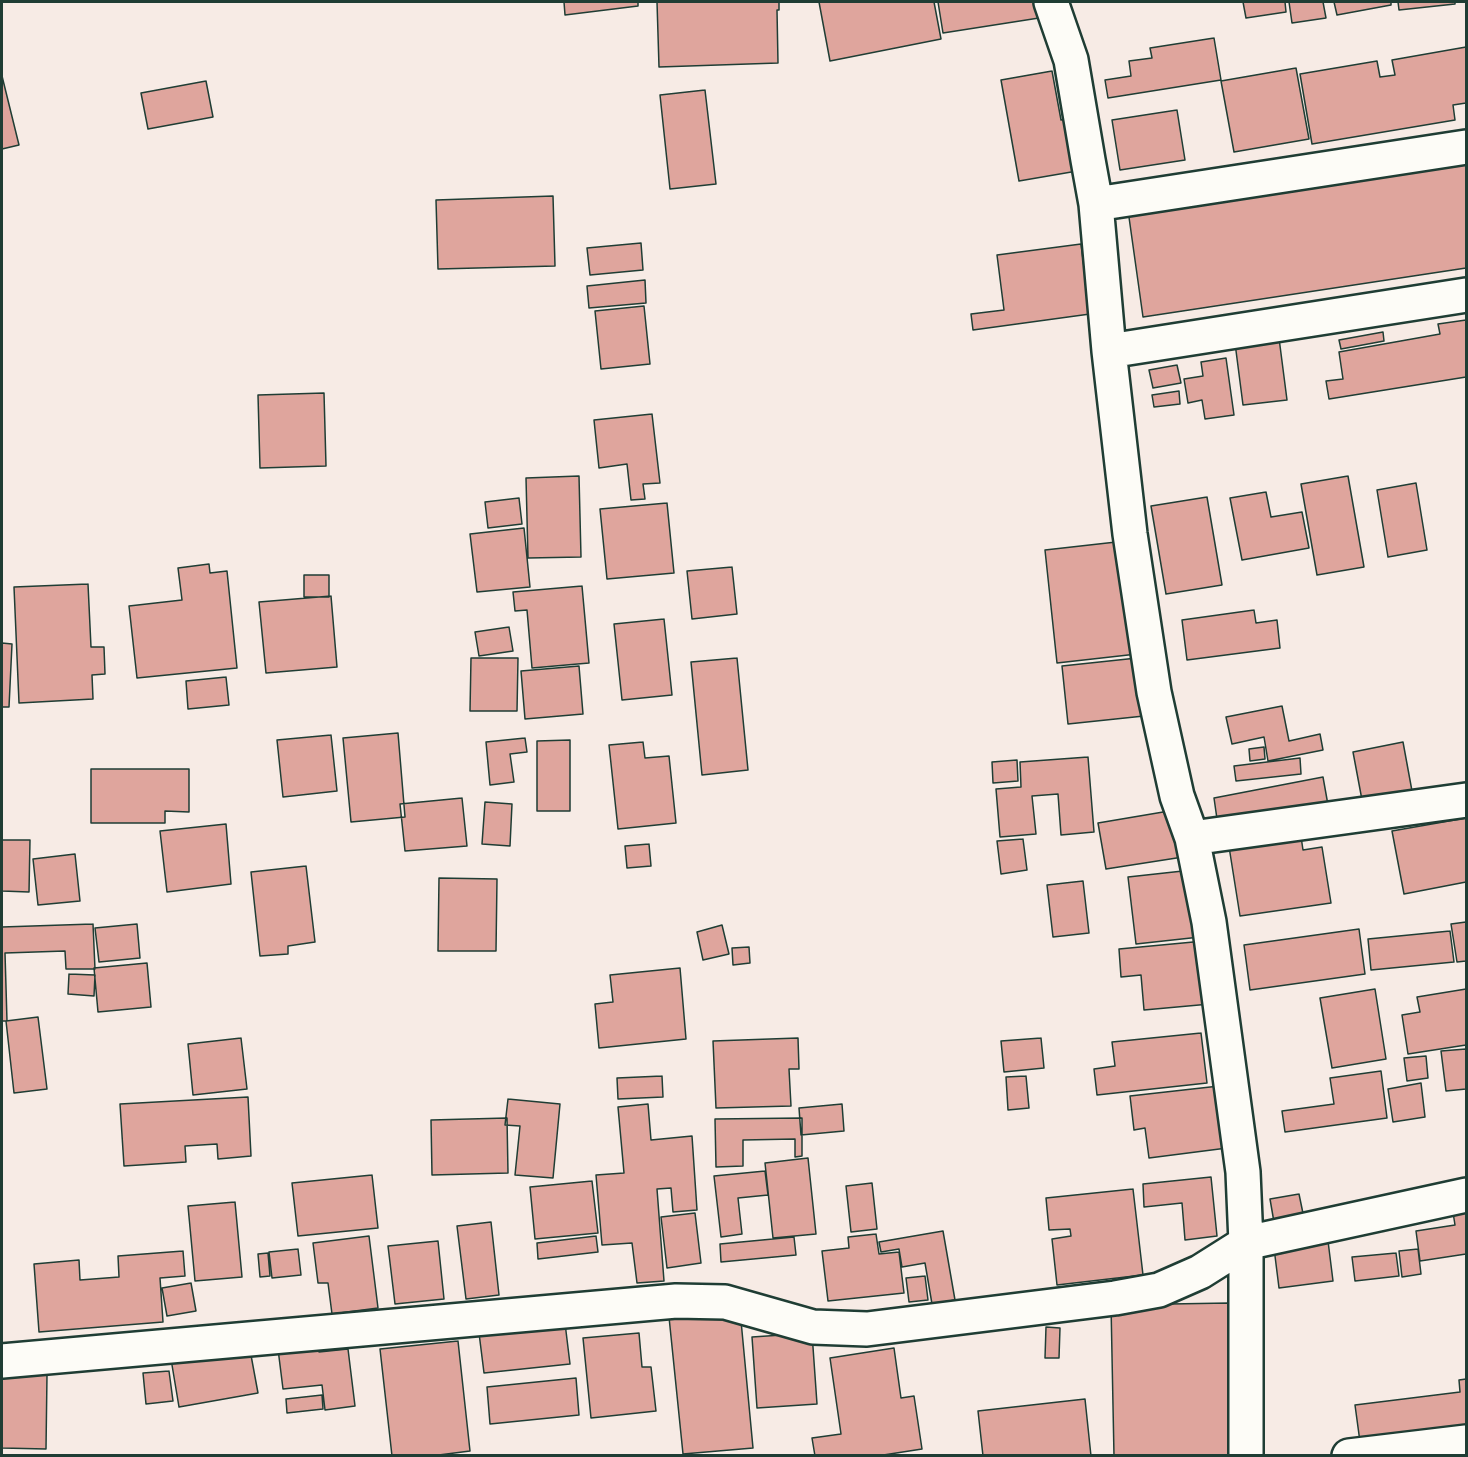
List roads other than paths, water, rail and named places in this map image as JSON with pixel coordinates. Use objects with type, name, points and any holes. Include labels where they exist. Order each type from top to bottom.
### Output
[{"type":"street","points":[[1051,2],[1071,60],[1096,204],[1109,351],[1130,534],[1154,692],[1177,796],[1192,838],[1209,922],[1243,1172],[1246,1243],[1246,1455]]},
{"type":"street","points":[[1096,204],[1467,147]]},
{"type":"street","points":[[1109,351],[1467,295]]},
{"type":"street","points":[[1192,838],[1467,800]]},
{"type":"street","points":[[2,1361],[675,1301],[725,1302],[813,1327],[867,1329],[1115,1298],[1159,1290],[1200,1272],[1246,1243],[1467,1196]]},
{"type":"street","points":[[1349,1455],[1467,1442]]}]
